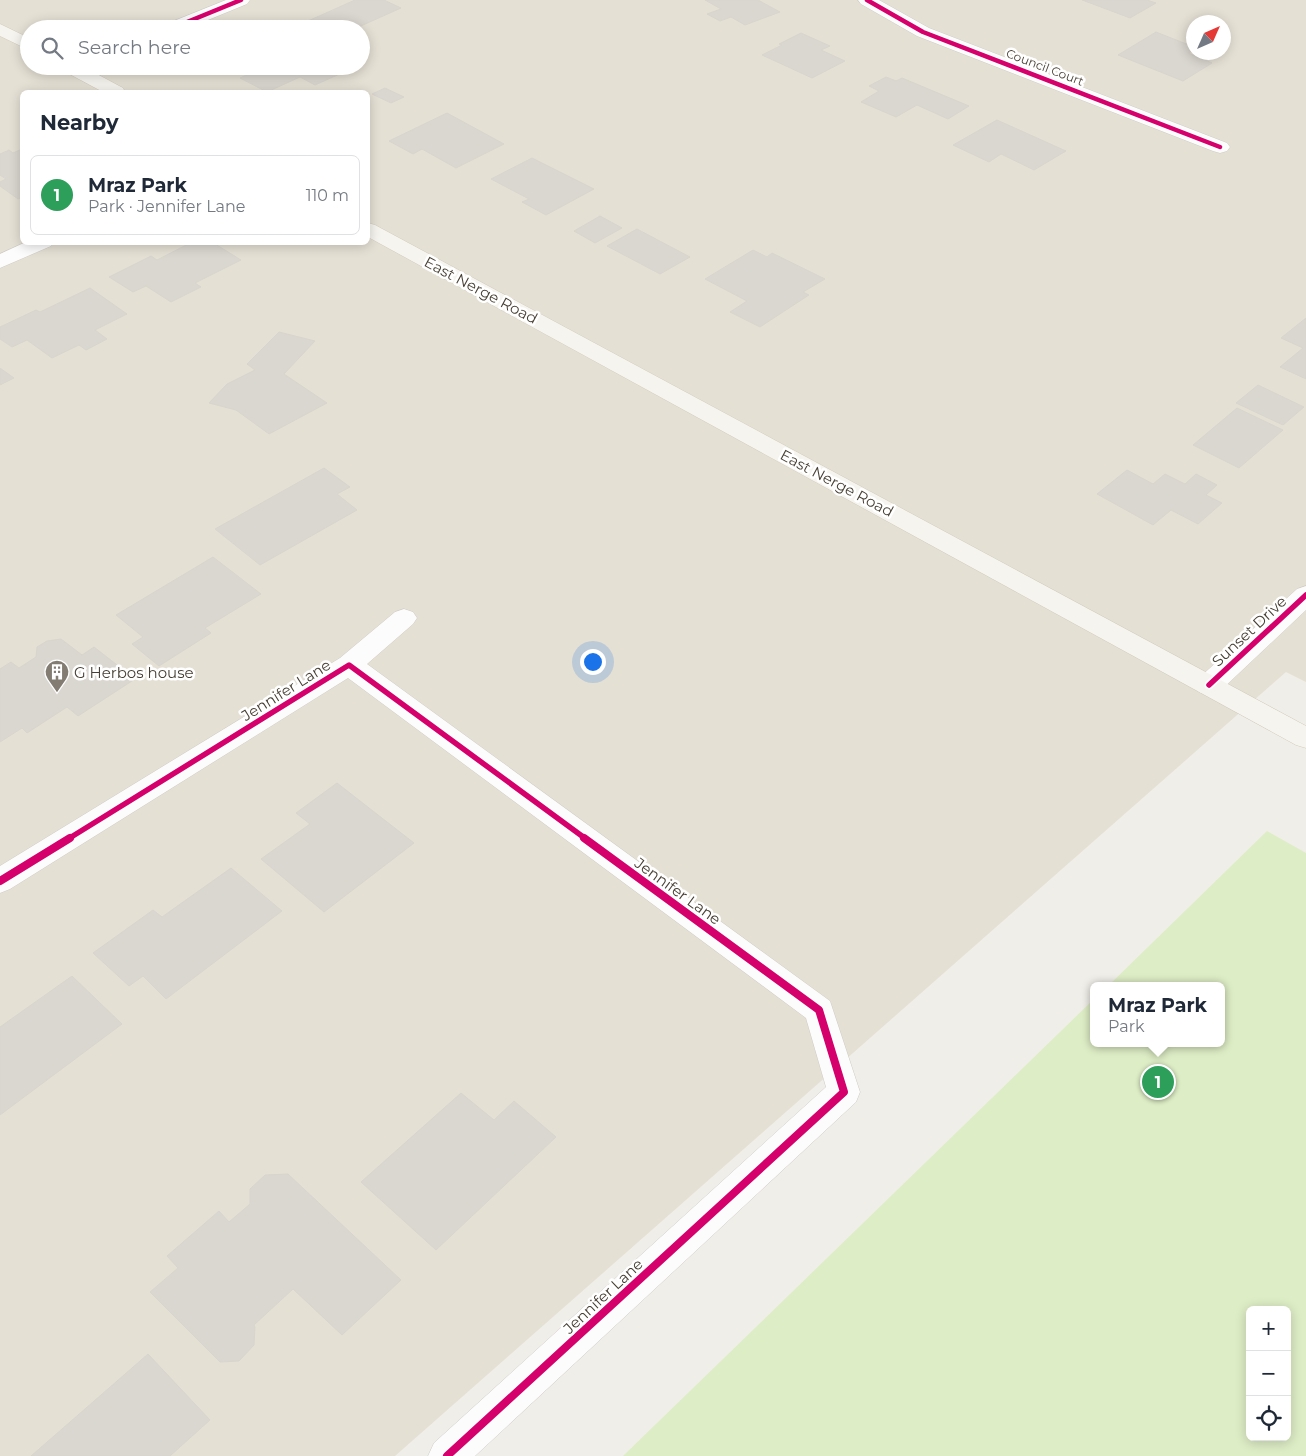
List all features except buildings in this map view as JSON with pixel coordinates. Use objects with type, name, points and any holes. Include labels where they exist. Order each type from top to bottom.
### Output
[{"type":"main road","points":[[0,30],[20,40]]},
{"type":"main road","points":[[86,75],[112,90]]},
{"type":"main road","name":"East Nerge Road","points":[[370,230],[1306,738]]},
{"type":"street","points":[[192,20],[241,0]]},
{"type":"street","name":"Council Court","points":[[867,0],[923,32],[1220,147]]},
{"type":"street","points":[[0,262],[37,245]]},
{"type":"street","name":"Sunset Drive","points":[[1209,685],[1306,594]]},
{"type":"street","points":[[349,665],[404,618]]},
{"type":"street","name":"Jennifer Lane","points":[[0,881],[349,665],[819,1010],[844,1092],[447,1456]]},
{"type":"shaded area","points":[[0,0],[1306,0],[1306,682],[1286,672],[395,1456],[0,1456]]},
{"type":"green space","points":[[1267,831],[1306,853],[1306,1456],[623,1456],[1090,1003],[1090,1047],[1225,1047],[1225,982],[1112,982]]},
{"type":"cycle path","points":[[192,20],[241,0]]},
{"type":"cycle path","points":[[867,0],[923,32],[1220,147]]},
{"type":"cycle path","points":[[1209,685],[1306,595]]},
{"type":"cycle path","points":[[0,881],[349,665],[819,1010],[844,1092],[447,1456]]},
{"type":"place","name":"G Herbos house","points":[[57,693]]},
{"type":"place","name":"Mraz Park","points":[[1158,1082]]}]
